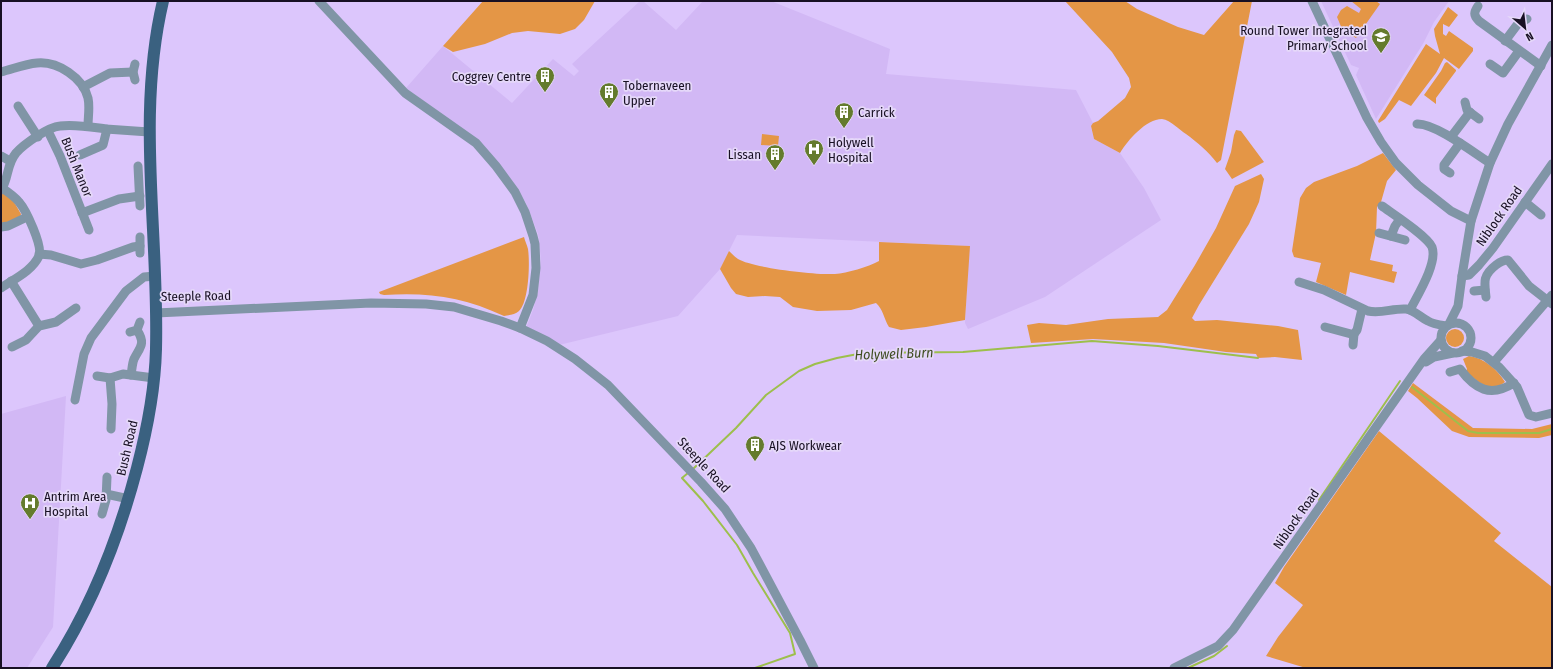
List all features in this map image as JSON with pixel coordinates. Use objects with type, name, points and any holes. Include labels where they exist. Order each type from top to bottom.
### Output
[{"type":"main road","name":"Steeple Road","points":[[156,313],[149,132],[150,80],[163,1]]},
{"type":"main road","name":"Bush Road","points":[[52,668],[69,642],[97,587],[119,531],[129,499],[146,431],[154,378],[156,313]]},
{"type":"street","points":[[319,1],[405,93],[476,143],[496,166],[515,192],[525,212],[535,244],[536,268],[533,295],[520,328]]},
{"type":"street","points":[[1312,1],[1367,118],[1381,142],[1396,163],[1418,185],[1450,211],[1471,221]]},
{"type":"street","points":[[1478,6],[1475,12],[1476,18],[1505,41],[1541,66]]},
{"type":"street","points":[[1505,41],[1517,25],[1527,20]]},
{"type":"street","points":[[1469,331],[1469,345],[1457,352],[1444,348],[1441,339],[1441,332],[1458,306],[1471,221],[1490,163],[1508,124],[1552,45]]},
{"type":"street","points":[[1490,64],[1503,73],[1519,50]]},
{"type":"street","name":"Bush Manor","points":[[1,72],[38,63],[46,63],[70,73],[83,87],[88,103],[88,126]]},
{"type":"street","points":[[83,87],[110,73],[134,72]]},
{"type":"street","points":[[1465,102],[1467,110],[1478,119]]},
{"type":"street","points":[[18,106],[38,136]]},
{"type":"street","points":[[1451,137],[1470,112]]},
{"type":"street","points":[[1417,124],[1428,125],[1451,137],[1490,163]]},
{"type":"street","name":"Bush Manor","points":[[39,254],[37,239],[20,203],[2,189],[10,161],[20,150],[38,136],[60,126],[88,126],[149,132]]},
{"type":"street","name":"Bush Manor","points":[[80,155],[103,145],[107,129]]},
{"type":"street","name":"Bush Manor","points":[[48,131],[60,156],[89,230]]},
{"type":"street","points":[[1450,173],[1444,169],[1444,165],[1460,143]]},
{"type":"street","points":[[1,156],[10,161]]},
{"type":"street","name":"Niblock Road","points":[[1462,276],[1470,274],[1479,265],[1552,164]]},
{"type":"street","name":"Bush Manor","points":[[82,213],[119,199],[140,201],[138,166]]},
{"type":"street","points":[[1525,202],[1541,215]]},
{"type":"street","points":[[1382,206],[1426,239],[1431,245],[1433,251],[1428,274],[1410,310]]},
{"type":"street","points":[[1,226],[6,227],[27,217]]},
{"type":"street","points":[[1391,236],[1400,219]]},
{"type":"street","points":[[1379,233],[1405,240]]},
{"type":"street","points":[[1,288],[28,270],[35,262],[39,254],[51,255],[81,264],[140,246]]},
{"type":"street","points":[[1474,291],[1486,294],[1485,280],[1487,273],[1500,262],[1508,260],[1530,286],[1550,300],[1494,362]]},
{"type":"street","points":[[75,400],[84,354],[91,338],[126,291],[144,277],[155,276]]},
{"type":"street","points":[[11,282],[39,326]]},
{"type":"street","points":[[1303,286],[1337,295],[1362,309],[1376,313],[1403,309],[1410,310],[1427,321],[1438,325],[1458,323],[1469,331]]},
{"type":"street","name":"Steeple Road","points":[[156,313],[392,303],[454,307],[520,328],[547,342],[598,376],[692,472],[725,509],[751,548],[814,668]]},
{"type":"street","points":[[1458,306],[1461,317],[1485,356]]},
{"type":"street","points":[[12,347],[26,340],[39,326],[56,322],[76,308]]},
{"type":"street","points":[[1353,345],[1354,334],[1362,309]]},
{"type":"street","points":[[1427,321],[1441,339]]},
{"type":"street","points":[[1325,327],[1354,334]]},
{"type":"street","points":[[130,375],[134,360],[142,347],[142,339],[136,328]]},
{"type":"street","name":"Niblock Road","points":[[1174,668],[1218,646],[1233,630],[1421,364],[1441,339]]},
{"type":"street","points":[[1421,364],[1434,357],[1457,352],[1472,352],[1485,356],[1494,362],[1514,383],[1520,392],[1529,415],[1536,417],[1552,413]]},
{"type":"street","points":[[1450,372],[1460,369],[1474,385],[1488,391],[1500,390],[1514,383]]},
{"type":"street","points":[[97,376],[110,378],[123,374],[154,378]]},
{"type":"street","points":[[110,378],[112,404],[111,429]]},
{"type":"street","points":[[102,514],[106,494],[107,477]]},
{"type":"street","points":[[106,494],[129,499]]},
{"type":"shaded area","points":[[483,1],[595,1],[584,20],[575,29],[560,34],[528,31],[512,33],[485,44],[453,52],[443,46]]},
{"type":"shaded area","name":"Holywell Hospital","points":[[640,1],[643,1],[676,30],[703,1],[771,1],[890,49],[886,74],[1076,90],[1093,123],[1091,127],[1094,139],[1120,153],[1144,188],[1161,220],[1045,297],[968,329],[965,323],[969,246],[737,235],[720,269],[678,316],[559,345],[526,328],[538,291],[541,260],[538,234],[526,203],[511,179],[478,141],[406,88],[443,46],[512,103],[553,59],[574,76],[579,71],[572,64]]},
{"type":"shaded area","points":[[1065,1],[1125,1],[1137,9],[1178,27],[1204,35],[1234,1],[1252,1],[1221,160],[1217,163],[1195,141],[1172,123],[1162,119],[1150,122],[1144,126],[1128,142],[1120,153],[1094,139],[1091,126],[1093,123],[1098,121],[1125,98],[1131,87],[1129,78],[1112,52]]},
{"type":"shaded area","name":"Round Tower Integrated Primary School","points":[[1321,1],[1449,1],[1434,22],[1424,42],[1376,119],[1356,75],[1359,68],[1351,65]]},
{"type":"shaded area","points":[[1351,1],[1376,1],[1380,4],[1356,38],[1351,35],[1345,36],[1337,17],[1341,10],[1347,6],[1359,13],[1361,9]]},
{"type":"shaded area","points":[[1448,7],[1458,15],[1449,27],[1443,24],[1443,34],[1446,36],[1449,31],[1473,48],[1473,51],[1459,69],[1444,58],[1436,73],[1411,106],[1399,100],[1385,119],[1379,123],[1378,121],[1426,44],[1440,54],[1434,29]]},
{"type":"shaded area","points":[[1447,62],[1456,71],[1436,98],[1436,104],[1424,95]]},
{"type":"shaded area","points":[[1236,130],[1241,131],[1264,162],[1232,179],[1225,169]]},
{"type":"shaded area","points":[[762,134],[779,136],[778,146],[761,145]]},
{"type":"shaded area","points":[[1383,153],[1396,170],[1387,181],[1381,202],[1377,207],[1376,233],[1370,260],[1393,265],[1392,271],[1397,272],[1394,283],[1350,272],[1346,295],[1316,282],[1321,263],[1294,257],[1292,251],[1300,198],[1306,188],[1314,182],[1357,166]]},
{"type":"shaded area","points":[[1261,174],[1264,179],[1259,202],[1249,224],[1192,318],[1195,321],[1217,320],[1278,326],[1298,330],[1302,360],[1275,357],[1258,358],[1256,354],[1226,352],[1164,343],[1093,339],[1031,343],[1027,325],[1039,323],[1066,325],[1108,319],[1158,317],[1167,310],[1195,265],[1216,228],[1235,186]]},
{"type":"shaded area","points":[[1,194],[6,194],[14,202],[21,214],[20,218],[1,224]]},
{"type":"shaded area","points":[[524,237],[529,255],[527,291],[522,306],[519,311],[514,314],[504,316],[475,304],[446,297],[416,294],[384,295],[380,294],[379,292]]},
{"type":"shaded area","points":[[879,242],[970,246],[965,320],[901,330],[889,327],[876,303],[851,310],[817,311],[793,307],[780,297],[748,297],[736,294],[720,269],[729,251],[738,259],[770,268],[800,272],[835,274],[851,271],[879,261]]},
{"type":"shaded area","points":[[1455,329],[1462,331],[1464,338],[1462,345],[1455,347],[1448,345],[1446,338],[1448,331]]},
{"type":"shaded area","points":[[1469,356],[1480,359],[1490,365],[1505,382],[1495,387],[1490,387],[1480,383],[1466,372],[1467,369],[1463,359]]},
{"type":"shaded area","points":[[1413,383],[1473,428],[1532,429],[1552,424],[1552,435],[1539,438],[1469,437],[1452,431],[1408,391]]},
{"type":"shaded area","name":"Antrim Area Hospital","points":[[66,396],[53,627],[27,668],[1,668],[1,414]]},
{"type":"shaded area","points":[[1379,431],[1501,533],[1494,541],[1552,587],[1552,668],[1306,668],[1266,656],[1278,637],[1303,605],[1275,583],[1284,567]]},
{"type":"waterway","name":"Holywell Burn","points":[[693,469],[736,428],[766,395],[799,371],[815,364],[837,358],[863,353],[963,352],[1092,341],[1158,346],[1258,358]]},
{"type":"waterway","points":[[1319,500],[1400,381]]},
{"type":"waterway","name":"Holywell Burn","points":[[1412,387],[1468,431],[1478,433],[1539,433],[1552,429]]},
{"type":"waterway","name":"Holywell Burn","points":[[688,473],[682,478],[703,501],[737,545],[790,633],[795,654],[755,668]]},
{"type":"waterway","points":[[1188,668],[1214,656],[1227,646]]},
{"type":"place","name":"Round Tower Integrated Primary School","points":[[1381,54]]},
{"type":"place","name":"Coggrey Centre","points":[[545,93]]},
{"type":"place","name":"Tobernaveen Upper","points":[[609,109]]},
{"type":"place","name":"Carrick","points":[[844,129]]},
{"type":"place","name":"Holywell Hospital","points":[[814,166]]},
{"type":"place","name":"Lissan","points":[[775,171]]},
{"type":"place","name":"AJS Workwear","points":[[755,462]]},
{"type":"place","name":"Antrim Area Hospital","points":[[30,520]]}]
